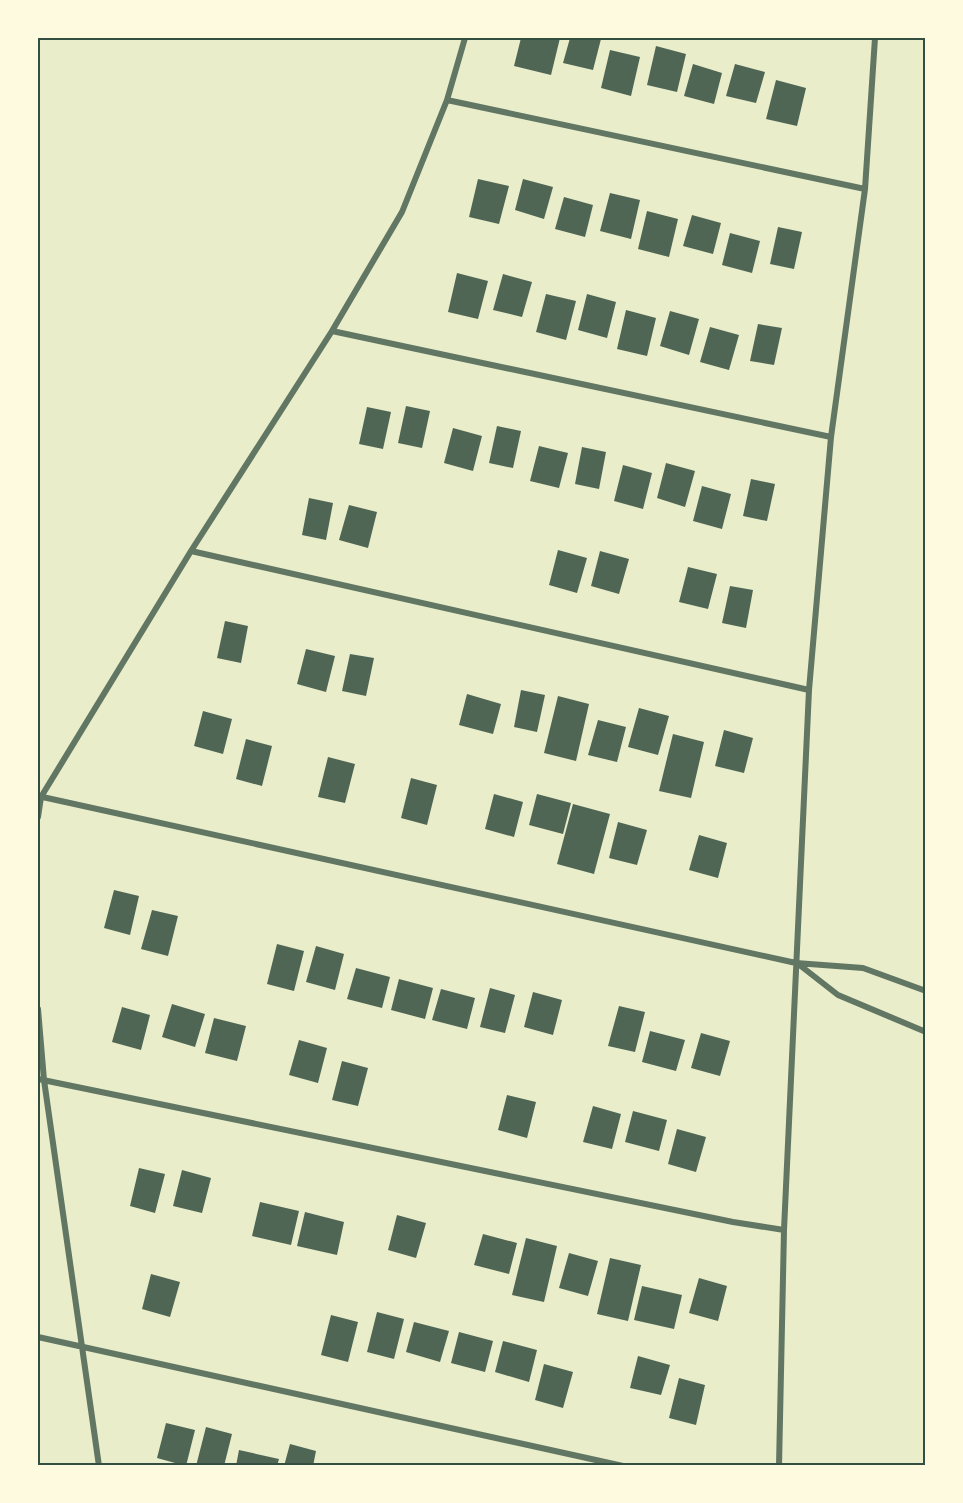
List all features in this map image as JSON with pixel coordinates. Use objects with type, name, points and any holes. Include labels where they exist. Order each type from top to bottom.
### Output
[{"type":"street","points":[[38,817],[39,796],[191,551],[332,331],[402,212],[447,100],[465,38]]},
{"type":"street","points":[[779,1466],[784,1230],[809,690],[831,437],[865,189],[875,38]]},
{"type":"street","points":[[447,100],[865,189]]},
{"type":"street","points":[[332,331],[831,437]]},
{"type":"street","points":[[191,551],[809,690]]},
{"type":"street","points":[[39,796],[796,963],[863,968],[926,991]]},
{"type":"street","points":[[796,963],[838,995],[926,1032]]},
{"type":"street","points":[[38,1009],[41,1080],[99,1466]]},
{"type":"street","points":[[41,1080],[710,1218],[784,1230]]},
{"type":"street","points":[[38,1337],[623,1466]]},
{"type":"building","points":[[521,38],[560,38],[551,75],[514,66]]},
{"type":"building","points":[[570,38],[601,39],[593,70],[563,63]]},
{"type":"building","points":[[656,46],[686,54],[677,92],[647,85]]},
{"type":"building","points":[[610,50],[640,57],[631,96],[601,88]]},
{"type":"building","points":[[693,64],[722,73],[714,104],[684,96]]},
{"type":"building","points":[[735,64],[765,72],[756,103],[726,96]]},
{"type":"building","points":[[776,80],[806,88],[797,126],[766,119]]},
{"type":"building","points":[[478,179],[509,186],[499,224],[469,217]]},
{"type":"building","points":[[523,179],[553,187],[544,219],[515,210]]},
{"type":"building","points":[[610,193],[640,200],[631,239],[600,231]]},
{"type":"building","points":[[564,197],[593,205],[585,237],[555,229]]},
{"type":"building","points":[[647,211],[678,219],[669,257],[638,249]]},
{"type":"building","points":[[692,215],[721,223],[713,254],[683,246]]},
{"type":"building","points":[[778,227],[802,232],[794,269],[770,264]]},
{"type":"building","points":[[730,233],[760,241],[752,273],[722,265]]},
{"type":"building","points":[[457,273],[488,281],[478,319],[448,312]]},
{"type":"building","points":[[503,274],[532,282],[522,317],[493,310]]},
{"type":"building","points":[[546,294],[576,301],[566,340],[536,332]]},
{"type":"building","points":[[587,294],[616,302],[607,338],[578,330]]},
{"type":"building","points":[[626,310],[656,318],[647,356],[617,349]]},
{"type":"building","points":[[670,311],[699,319],[689,355],[660,346]]},
{"type":"building","points":[[758,324],[782,328],[774,365],[750,361]]},
{"type":"building","points":[[710,327],[739,335],[729,370],[700,362]]},
{"type":"building","points":[[406,406],[430,411],[422,448],[398,443]]},
{"type":"building","points":[[367,407],[391,412],[383,449],[359,444]]},
{"type":"building","points":[[497,426],[521,431],[513,468],[489,463]]},
{"type":"building","points":[[453,428],[482,436],[473,471],[444,463]]},
{"type":"building","points":[[539,446],[568,453],[559,488],[530,481]]},
{"type":"building","points":[[582,447],[606,452],[599,489],[575,484]]},
{"type":"building","points":[[666,463],[695,471],[685,507],[657,498]]},
{"type":"building","points":[[623,465],[652,473],[643,509],[614,501]]},
{"type":"building","points":[[751,479],[775,484],[767,521],[743,516]]},
{"type":"building","points":[[702,486],[731,494],[722,529],[693,521]]},
{"type":"building","points":[[309,498],[333,503],[326,540],[302,535]]},
{"type":"building","points":[[349,505],[377,512],[368,548],[339,540]]},
{"type":"building","points":[[558,550],[587,558],[577,593],[549,585]]},
{"type":"building","points":[[600,551],[629,559],[619,594],[591,586]]},
{"type":"building","points":[[688,567],[717,574],[708,609],[679,602]]},
{"type":"building","points":[[730,586],[753,590],[746,628],[722,623]]},
{"type":"building","points":[[225,621],[248,626],[241,663],[217,658]]},
{"type":"building","points":[[306,649],[335,656],[326,692],[297,684]]},
{"type":"building","points":[[350,654],[374,658],[366,696],[342,691]]},
{"type":"building","points":[[521,690],[545,695],[537,732],[514,727]]},
{"type":"building","points":[[467,694],[501,704],[493,734],[459,725]]},
{"type":"building","points":[[558,696],[589,704],[576,761],[544,753]]},
{"type":"building","points":[[639,708],[669,716],[658,755],[628,747]]},
{"type":"building","points":[[203,711],[232,719],[223,754],[194,746]]},
{"type":"building","points":[[598,720],[626,727],[617,762],[588,755]]},
{"type":"building","points":[[724,730],[753,738],[744,773],[715,766]]},
{"type":"building","points":[[673,734],[704,742],[691,798],[659,791]]},
{"type":"building","points":[[246,739],[272,746],[262,786],[236,779]]},
{"type":"building","points":[[328,757],[355,764],[345,803],[318,797]]},
{"type":"building","points":[[411,778],[437,785],[427,825],[401,818]]},
{"type":"building","points":[[494,794],[523,802],[514,837],[485,829]]},
{"type":"building","points":[[537,794],[571,803],[563,834],[529,825]]},
{"type":"building","points":[[573,804],[610,814],[594,874],[557,864]]},
{"type":"building","points":[[618,822],[647,830],[637,865],[609,858]]},
{"type":"building","points":[[699,835],[727,843],[718,878],[689,870]]},
{"type":"building","points":[[114,890],[139,896],[130,935],[104,928]]},
{"type":"building","points":[[152,910],[178,916],[168,956],[141,949]]},
{"type":"building","points":[[277,944],[304,951],[294,991],[267,984]]},
{"type":"building","points":[[316,946],[344,954],[335,990],[306,982]]},
{"type":"building","points":[[356,968],[390,977],[382,1008],[347,999]]},
{"type":"building","points":[[399,979],[433,988],[425,1019],[391,1010]]},
{"type":"building","points":[[490,988],[515,995],[505,1033],[480,1027]]},
{"type":"building","points":[[441,989],[475,998],[467,1029],[432,1020]]},
{"type":"building","points":[[533,992],[562,1000],[553,1035],[524,1027]]},
{"type":"building","points":[[172,1004],[205,1014],[195,1047],[162,1037]]},
{"type":"building","points":[[619,1006],[645,1012],[635,1052],[608,1046]]},
{"type":"building","points":[[122,1007],[150,1015],[141,1050],[112,1042]]},
{"type":"building","points":[[214,1018],[246,1026],[237,1061],[205,1053]]},
{"type":"building","points":[[650,1031],[685,1040],[676,1071],[642,1062]]},
{"type":"building","points":[[701,1033],[730,1041],[720,1076],[691,1068]]},
{"type":"building","points":[[299,1040],[327,1048],[318,1083],[289,1075]]},
{"type":"building","points":[[342,1061],[368,1068],[358,1106],[332,1100]]},
{"type":"building","points":[[507,1095],[536,1102],[527,1138],[498,1130]]},
{"type":"building","points":[[593,1106],[621,1114],[612,1149],[583,1142]]},
{"type":"building","points":[[633,1111],[667,1120],[659,1151],[625,1142]]},
{"type":"building","points":[[677,1129],[706,1137],[696,1172],[668,1164]]},
{"type":"building","points":[[139,1168],[165,1174],[155,1213],[130,1206]]},
{"type":"building","points":[[182,1170],[211,1178],[202,1213],[173,1206]]},
{"type":"building","points":[[260,1202],[299,1211],[291,1245],[252,1236]]},
{"type":"building","points":[[305,1212],[344,1222],[337,1255],[297,1246]]},
{"type":"building","points":[[397,1215],[426,1223],[416,1258],[388,1250]]},
{"type":"building","points":[[483,1234],[517,1243],[509,1274],[474,1265]]},
{"type":"building","points":[[526,1238],[557,1246],[544,1302],[512,1295]]},
{"type":"building","points":[[569,1253],[598,1261],[588,1296],[559,1288]]},
{"type":"building","points":[[610,1258],[641,1265],[628,1321],[597,1314]]},
{"type":"building","points":[[151,1274],[180,1282],[170,1317],[142,1309]]},
{"type":"building","points":[[699,1278],[727,1286],[718,1321],[689,1313]]},
{"type":"building","points":[[642,1286],[682,1295],[674,1329],[634,1320]]},
{"type":"building","points":[[377,1312],[404,1319],[394,1359],[367,1352]]},
{"type":"building","points":[[331,1315],[358,1322],[348,1362],[321,1355]]},
{"type":"building","points":[[414,1322],[449,1331],[440,1362],[406,1352]]},
{"type":"building","points":[[459,1332],[493,1341],[485,1372],[451,1363]]},
{"type":"building","points":[[503,1341],[537,1350],[529,1382],[495,1372]]},
{"type":"building","points":[[638,1356],[670,1365],[661,1395],[630,1388]]},
{"type":"building","points":[[544,1364],[573,1372],[563,1408],[535,1400]]},
{"type":"building","points":[[679,1378],[705,1385],[696,1425],[669,1418]]},
{"type":"building","points":[[166,1423],[195,1430],[186,1466],[157,1458]]},
{"type":"building","points":[[206,1427],[232,1434],[224,1466],[196,1466]]},
{"type":"building","points":[[290,1444],[316,1451],[313,1466],[284,1466]]},
{"type":"building","points":[[239,1450],[279,1459],[277,1466],[236,1466]]}]
